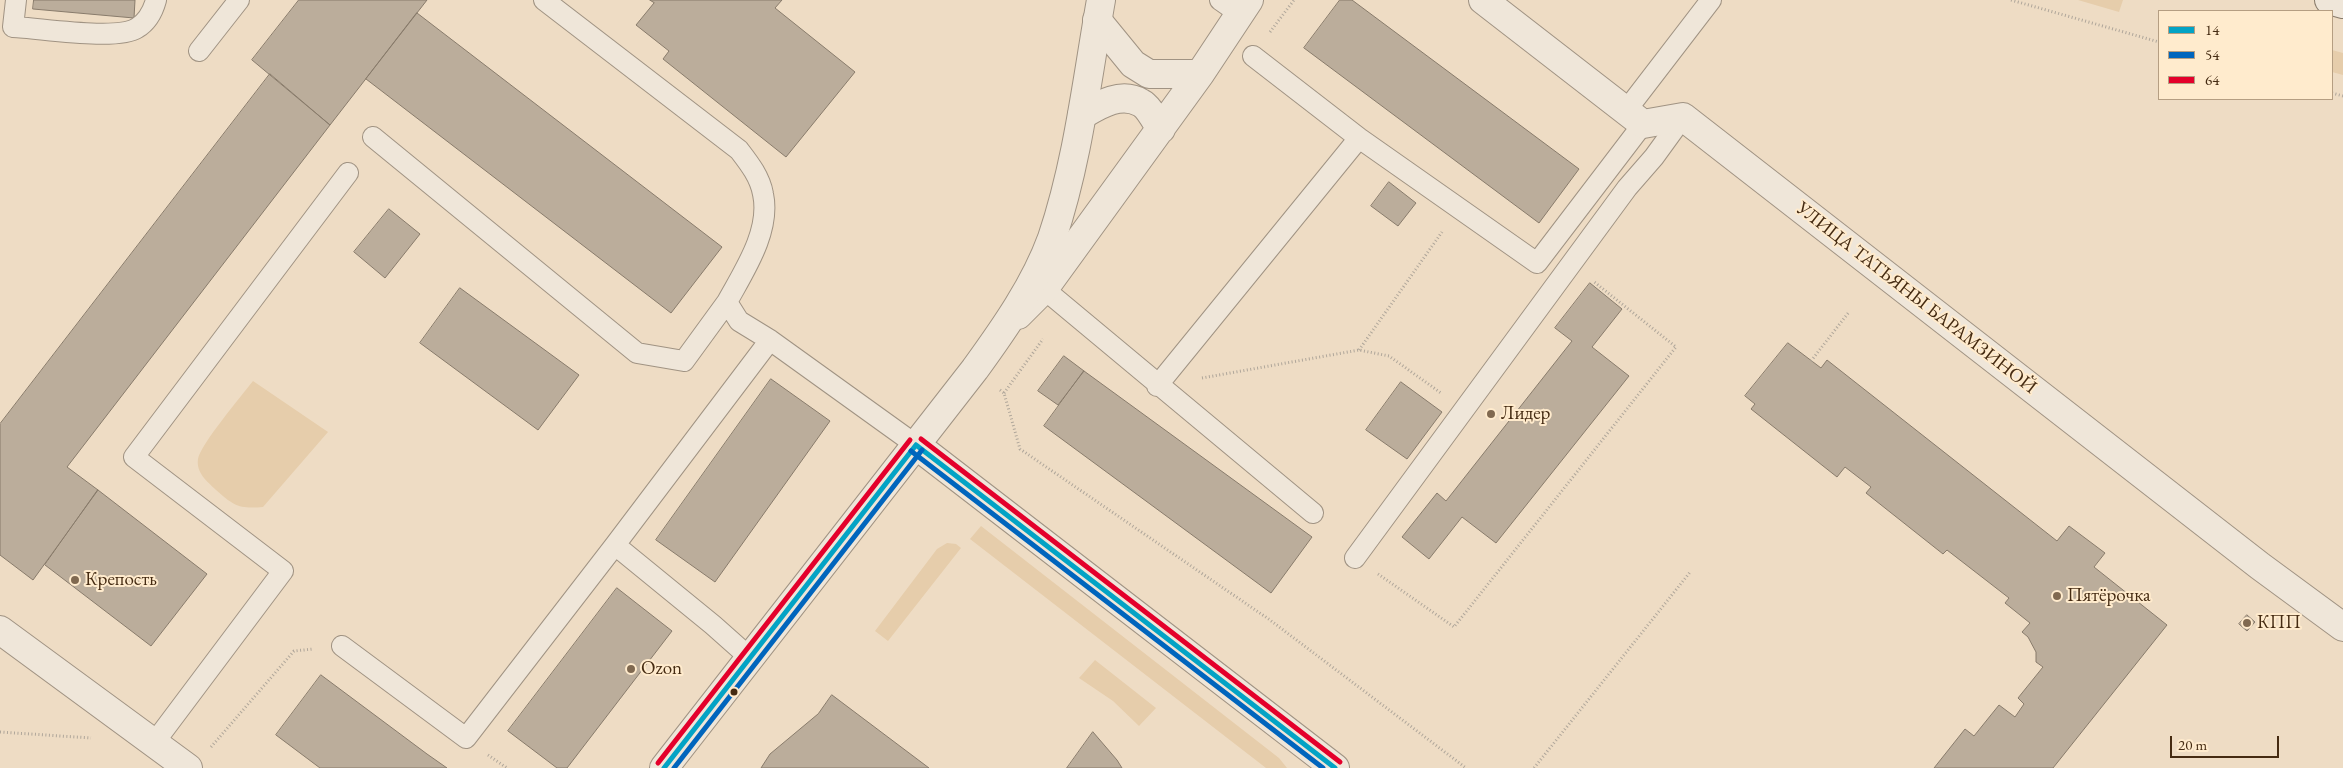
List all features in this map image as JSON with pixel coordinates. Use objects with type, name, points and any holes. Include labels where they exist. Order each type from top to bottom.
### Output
[{"type":"street","points":[[1483,0],[1634,118],[1683,117]]},
{"type":"street","points":[[2328,0],[2343,4]]},
{"type":"street","points":[[1002,330],[1044,289],[1161,129],[1200,74],[1236,5]]},
{"type":"street","points":[[1099,10],[1133,64],[1149,74],[1200,74]]},
{"type":"street","points":[[664,768],[916,445],[1002,330],[1032,280],[1051,240],[1066,189],[1082,115],[1099,10]]},
{"type":"street","points":[[1082,115],[1105,101],[1124,99],[1142,103],[1161,129]]},
{"type":"street","name":"УЛИЦА ТАТЬЯНЫ БАРАМЗИНОЙ","points":[[1683,117],[2260,566],[2343,627]]},
{"type":"street","points":[[916,445],[1336,768]]},
{"type":"street","points":[[0,630],[154,743],[196,761]]},
{"type":"lane","points":[[16,0],[13,26],[118,34],[137,28],[152,13],[156,0]]},
{"type":"lane","points":[[198,51],[239,0]]},
{"type":"lane","points":[[373,137],[638,353],[684,361],[727,302],[746,269],[761,228],[764,209],[763,193],[757,177],[739,150],[566,7],[544,0]]},
{"type":"lane","points":[[1253,56],[1359,138],[1537,263],[1711,0]]},
{"type":"lane","points":[[1355,558],[1571,263],[1683,117]]},
{"type":"lane","points":[[1158,386],[1359,138]]},
{"type":"lane","points":[[154,743],[283,571],[134,457],[348,173]]},
{"type":"lane","points":[[1044,289],[1158,386],[1313,513]]},
{"type":"lane","points":[[727,302],[739,321],[770,340],[916,445]]},
{"type":"lane","points":[[342,646],[466,738],[770,340]]},
{"type":"lane","points":[[615,545],[749,657]]},
{"type":"path","points":[[2011,0],[2158,42]]},
{"type":"path","points":[[1359,350],[1459,207]]},
{"type":"path","points":[[1355,558],[1454,627],[1676,347],[1571,263]]},
{"type":"path","points":[[1811,361],[1849,312]]},
{"type":"path","points":[[1158,386],[1359,350],[1389,356],[1464,409]]},
{"type":"path","points":[[1004,393],[1020,449],[1270,620],[1466,768]]},
{"type":"path","points":[[1534,768],[1691,571]]},
{"type":"path","points":[[196,761],[294,651],[342,646]]},
{"type":"path","points":[[0,732],[96,739]]},
{"type":"shaded area","points":[[2078,0],[2123,0],[2119,12]]},
{"type":"shaded area","points":[[2333,50],[2343,53],[2343,75],[2333,72]]},
{"type":"shaded area","points":[[253,381],[328,432],[263,507],[242,507],[228,500],[206,480],[200,473],[198,459],[206,443]]},
{"type":"shaded area","points":[[981,526],[1279,758],[1287,768],[1266,768],[970,539]]},
{"type":"shaded area","points":[[947,543],[956,544],[961,548],[888,641],[875,631],[937,549]]},
{"type":"shaded area","points":[[1095,660],[1156,708],[1139,726],[1113,701],[1079,678]]},
{"type":"building","points":[[34,0],[135,0],[134,18],[33,9]]},
{"type":"building","points":[[299,0],[427,0],[330,125],[252,60]]},
{"type":"building","points":[[650,0],[782,0],[775,8],[855,72],[786,157],[663,59],[669,51],[636,25],[654,3]]},
{"type":"building","points":[[1340,0],[1352,0],[1579,169],[1539,223],[1304,48]]},
{"type":"building","points":[[417,13],[722,247],[671,313],[366,79]]},
{"type":"building","points":[[270,74],[330,125],[67,467],[98,490],[33,580],[0,555],[0,424]]},
{"type":"building","points":[[1389,182],[1416,203],[1398,226],[1371,206]]},
{"type":"building","points":[[389,209],[420,234],[385,278],[354,252]]},
{"type":"building","points":[[1590,283],[1622,309],[1592,347],[1629,376],[1496,543],[1462,517],[1429,559],[1402,537],[1437,493],[1446,501],[1572,341],[1555,328]]},
{"type":"building","points":[[460,288],[579,375],[538,430],[420,343]]},
{"type":"building","points":[[1788,343],[1821,368],[1827,360],[2057,541],[2069,526],[2105,553],[2094,567],[2167,625],[2053,768],[1934,768],[1965,729],[1974,736],[1999,705],[2015,717],[2024,704],[2018,698],[2043,667],[2036,662],[2036,652],[2028,637],[2022,632],[2030,623],[2005,603],[2009,598],[1947,550],[1943,554],[1866,493],[1871,487],[1845,467],[1837,477],[1751,409],[1755,404],[1745,396]]},
{"type":"building","points":[[1064,356],[1084,371],[1058,405],[1038,391]]},
{"type":"building","points":[[1084,371],[1312,537],[1271,593],[1044,426]]},
{"type":"building","points":[[771,379],[830,421],[715,582],[656,540]]},
{"type":"building","points":[[1401,382],[1442,412],[1407,459],[1366,430]]},
{"type":"building","points":[[98,490],[207,574],[151,646],[45,565]]},
{"type":"building","points":[[617,588],[672,631],[567,768],[557,768],[508,731]]},
{"type":"building","name":"КПП","points":[[2247,615],[2255,622],[2247,631],[2239,624]]},
{"type":"building","points":[[321,675],[447,768],[320,768],[276,735]]},
{"type":"building","points":[[832,695],[929,768],[761,768],[770,754],[818,714]]},
{"type":"building","points":[[1093,732],[1117,760],[1122,768],[1067,768]]},
{"type":"transit line","name":"64","points":[[921,439],[1340,762]]},
{"type":"transit line","name":"64","points":[[658,763],[910,440]]},
{"type":"transit line","name":"14","points":[[916,445],[1335,768]]},
{"type":"transit line","name":"14","points":[[664,768],[916,445]]},
{"type":"transit line","name":"54","points":[[674,768],[922,450]]},
{"type":"transit line","name":"54","points":[[911,451],[1323,768]]},
{"type":"place","name":"Лидер","points":[[1491,414]]},
{"type":"place","name":"Крепость","points":[[75,580]]},
{"type":"place","name":"Пятёрочка","points":[[2057,596]]},
{"type":"place","name":"КПП","points":[[2247,623]]},
{"type":"place","name":"Ozon","points":[[631,669]]}]
